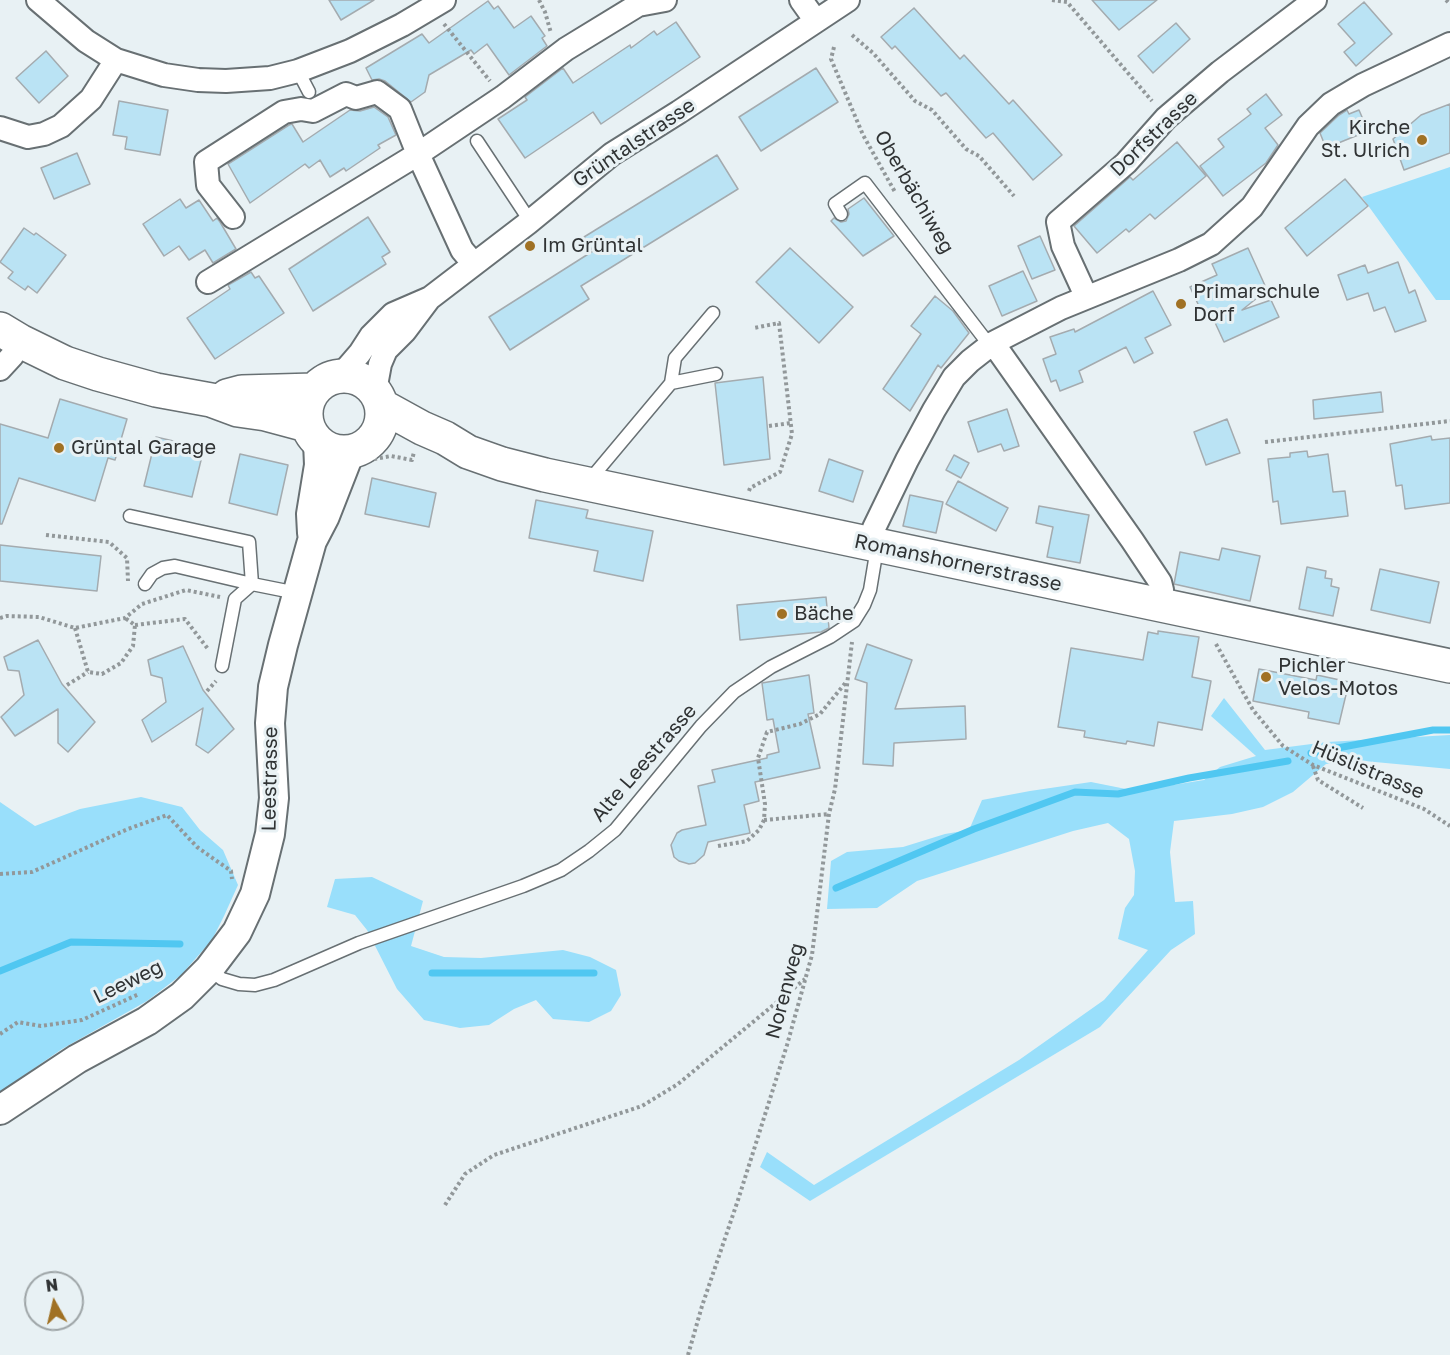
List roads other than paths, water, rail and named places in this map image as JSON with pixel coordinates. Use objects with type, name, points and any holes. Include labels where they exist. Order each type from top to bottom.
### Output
[{"type":"main road","points":[[10,335],[65,363],[98,374],[156,390],[211,400],[238,410],[266,414],[312,434],[333,450],[364,452],[379,430],[382,418],[379,398],[360,379],[242,392],[211,400]]},
{"type":"main road","points":[[312,434],[306,406],[327,382]]},
{"type":"main road","name":"Romanshornerstrasse","points":[[379,398],[422,428],[468,452],[502,464],[873,545],[1450,666]]},
{"type":"main road","name":"Romanshornerstrasse","points":[[364,452],[441,454],[468,452]]},
{"type":"street","points":[[38,0],[86,40],[117,60],[164,75],[226,81],[270,78],[298,71],[350,51],[438,4]]},
{"type":"street","points":[[208,282],[259,242],[418,154],[503,97],[566,49],[638,5],[665,0]]},
{"type":"street","points":[[801,0],[816,21]]},
{"type":"street","name":"Grüntalstrasse","points":[[327,382],[393,314],[430,298],[612,154],[848,0]]},
{"type":"street","name":"Dorfstrasse","points":[[1086,296],[1063,246],[1058,222],[1126,163],[1166,118],[1220,72],[1315,0]]},
{"type":"street","points":[[873,545],[874,528],[934,410],[954,377],[970,361],[993,343],[1086,296],[1179,260],[1210,244],[1252,207],[1308,126],[1330,104],[1363,85],[1450,44]]},
{"type":"street","points":[[0,128],[28,137],[44,134],[60,126],[91,99],[117,60]]},
{"type":"street","points":[[233,217],[208,185],[206,162],[284,112],[313,111],[346,94],[356,98],[377,92],[400,109],[462,250],[474,264]]},
{"type":"street","name":"Grüntalstrasse","points":[[379,398],[380,364],[386,350],[405,331],[430,298]]},
{"type":"street","points":[[0,369],[12,356],[10,335]]},
{"type":"street","points":[[993,343],[1160,582],[1162,590],[1158,605]]},
{"type":"street","name":"Leestrasse","points":[[312,434],[319,465],[311,514],[312,541]]},
{"type":"street","name":"Leestrasse","points":[[0,1110],[77,1059],[147,1021],[182,996],[209,969],[237,932],[255,894],[265,860],[274,798],[270,752],[273,687],[297,593],[312,541],[364,452]]},
{"type":"lane","points":[[298,71],[309,92]]},
{"type":"lane","points":[[477,141],[530,221]]},
{"type":"lane","points":[[841,214],[835,204],[864,183],[984,338],[993,343]]},
{"type":"lane","points":[[587,483],[671,383],[675,358],[713,313]]},
{"type":"lane","points":[[671,383],[716,374]]},
{"type":"lane","points":[[130,516],[249,542],[252,584]]},
{"type":"lane","name":"Alte Leestrasse","points":[[209,969],[222,979],[239,984],[255,985],[274,980],[359,943],[523,886],[561,870],[615,830],[701,726],[734,692],[771,667],[830,638],[854,621],[870,590],[875,560],[873,545]]},
{"type":"lane","points":[[145,584],[152,574],[163,568],[175,566],[297,593]]},
{"type":"lane","points":[[222,666],[235,599],[252,584]]},
{"type":"waterway","points":[[1311,753],[1433,730],[1450,730]]},
{"type":"waterway","points":[[836,888],[974,829],[1075,792],[1118,794],[1189,778],[1288,761]]},
{"type":"waterway","points":[[0,971],[71,942],[180,944]]},
{"type":"waterway","points":[[432,973],[594,973]]},
{"type":"place","name":"Kirche St. Ulrich","points":[[1422,140]]},
{"type":"place","name":"Im Grüntal","points":[[530,246]]},
{"type":"place","name":"Primarschule Dorf","points":[[1181,304]]},
{"type":"place","name":"Grüntal Garage","points":[[59,448]]},
{"type":"place","name":"Bäche","points":[[782,614]]},
{"type":"place","name":"Pichler Velos-Motos","points":[[1266,677]]}]
